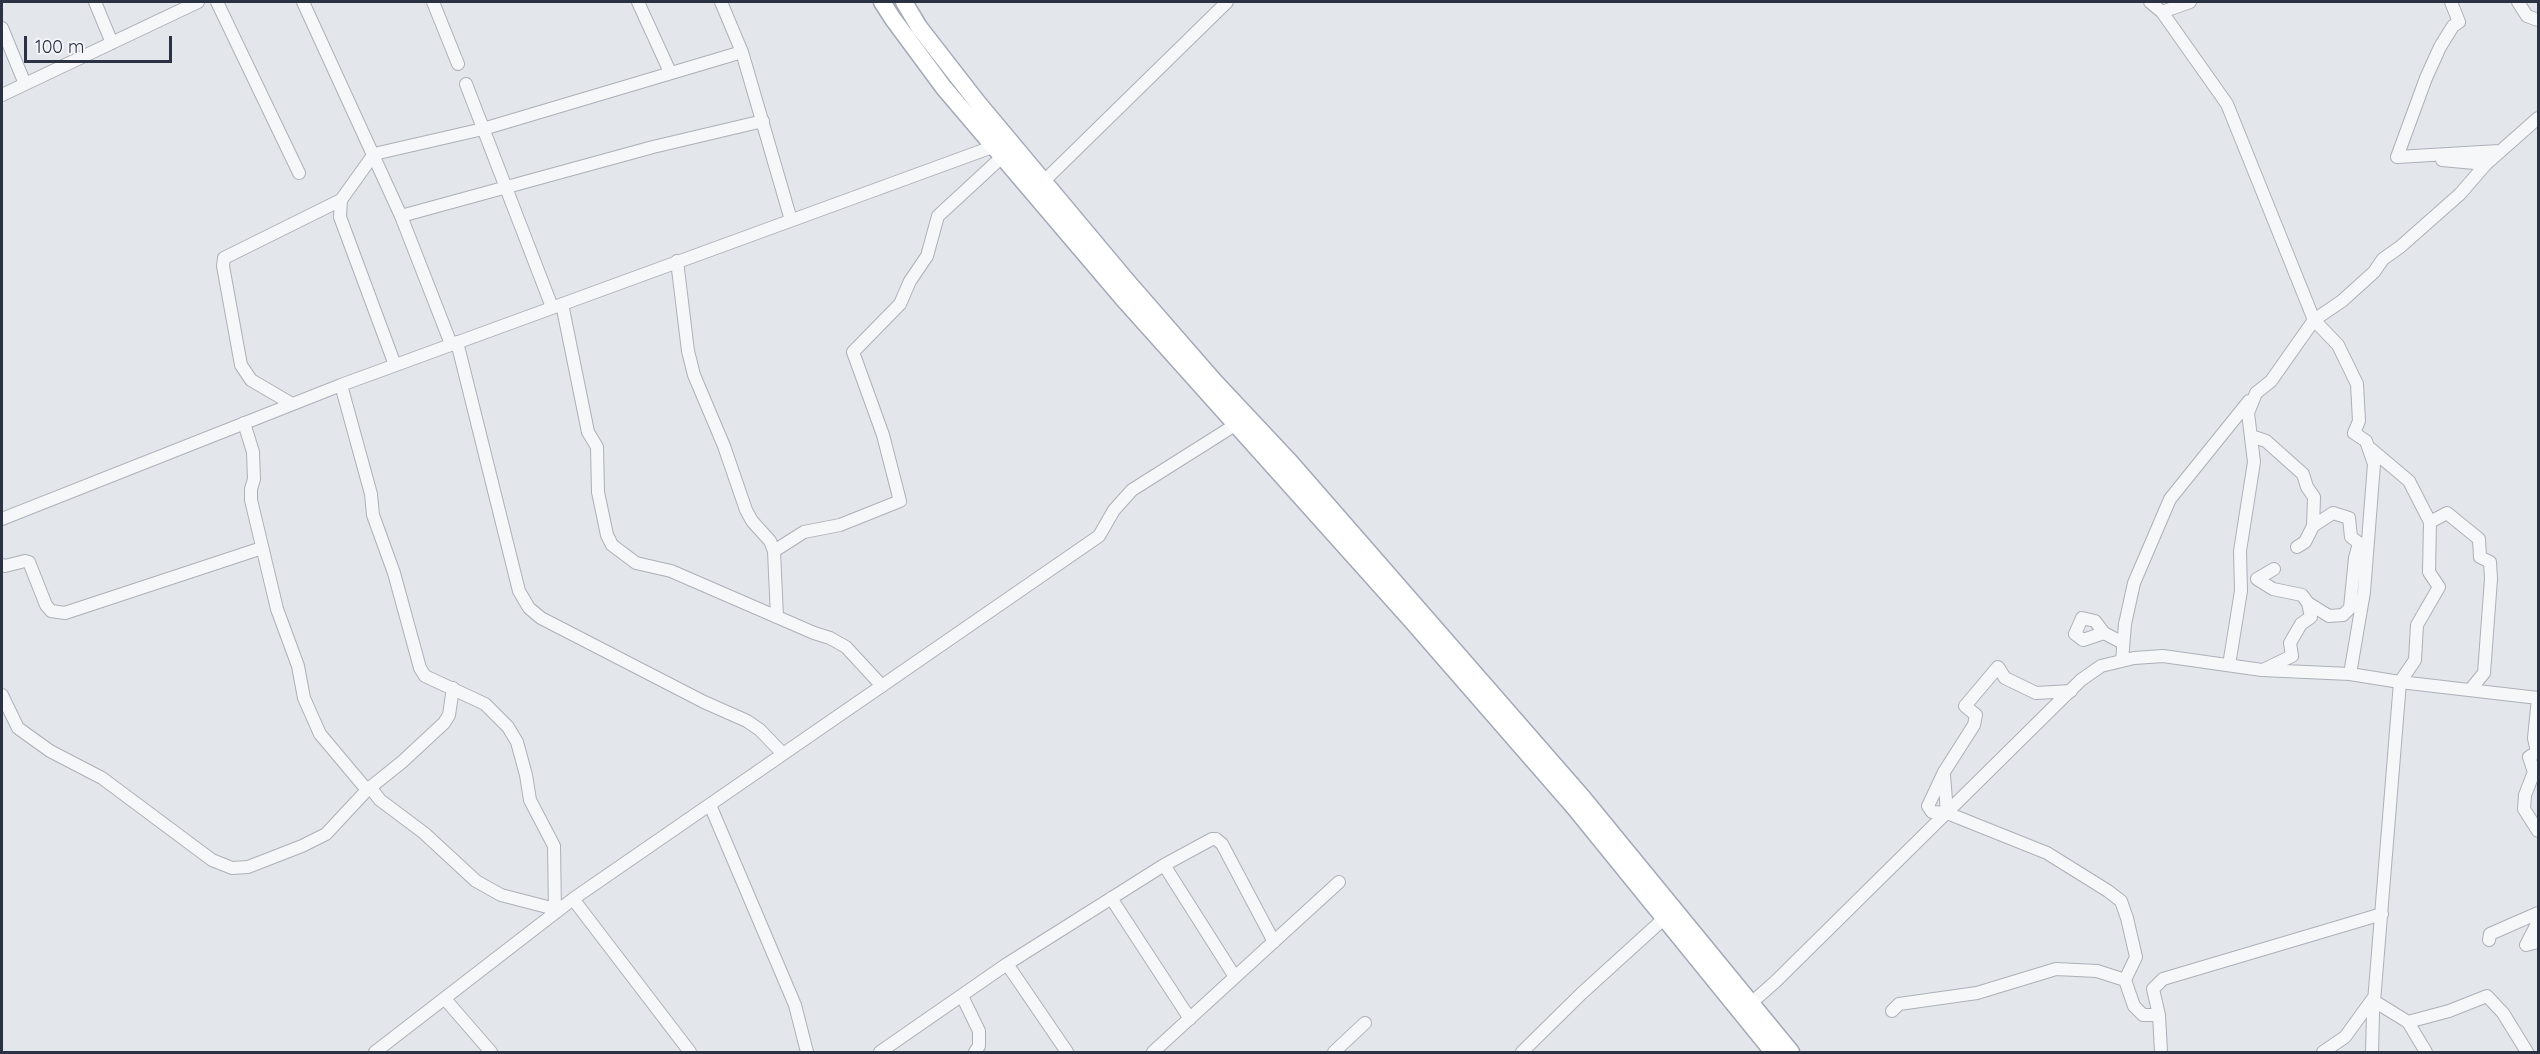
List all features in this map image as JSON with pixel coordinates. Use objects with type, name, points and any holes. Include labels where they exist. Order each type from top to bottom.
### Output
[{"type":"main road","points":[[882,2],[929,69],[1126,302],[1791,1053]]},
{"type":"main road","points":[[904,2],[934,48],[1043,182],[1185,348],[1290,462],[1575,790],[1773,1053]]},
{"type":"street","points":[[95,2],[112,43]]},
{"type":"street","points":[[2,95],[198,2]]},
{"type":"street","points":[[217,2],[299,172]]},
{"type":"street","points":[[303,2],[363,130],[454,343],[519,591],[529,608],[541,618],[694,697],[747,721],[760,730],[783,754]]},
{"type":"street","points":[[433,2],[458,63]]},
{"type":"street","points":[[638,2],[670,72]]},
{"type":"street","points":[[721,2],[742,52],[791,220]]},
{"type":"street","points":[[1043,182],[1227,2]]},
{"type":"street","points":[[2150,2],[2162,12],[2227,104],[2314,320],[2338,345],[2357,384],[2359,421],[2354,433],[2366,441],[2371,449],[2409,481],[2430,522],[2429,572],[2439,587],[2417,624],[2415,660],[2400,682],[2372,1053]]},
{"type":"street","points":[[2162,12],[2190,2]]},
{"type":"street","points":[[2397,157],[2440,46],[2453,26],[2459,22],[2451,2]]},
{"type":"street","points":[[2518,2],[2527,16],[2538,20]]},
{"type":"street","points":[[2,28],[25,84]]},
{"type":"street","points":[[395,365],[340,217],[341,201],[372,151],[483,129],[742,52]]},
{"type":"street","points":[[466,84],[506,187],[557,305],[588,432],[597,447],[598,492],[607,535],[612,545],[636,563],[671,571],[846,647],[882,686]]},
{"type":"street","points":[[2122,661],[2134,583],[2170,499],[2256,393],[2271,381],[2314,320],[2342,301],[2374,272],[2383,259],[2460,194],[2499,151],[2538,118]]},
{"type":"street","points":[[401,216],[763,121]]},
{"type":"street","points":[[2,519],[341,385],[454,343],[791,220],[999,151]]},
{"type":"street","points":[[774,551],[804,532],[840,525],[900,501],[883,435],[853,352],[900,304],[910,281],[927,256],[938,216],[999,151]]},
{"type":"street","points":[[2397,157],[2499,151]]},
{"type":"street","points":[[2397,157],[2486,164]]},
{"type":"street","points":[[292,405],[251,380],[241,365],[223,266],[224,258],[341,201]]},
{"type":"street","points":[[677,261],[688,351],[694,375],[724,446],[746,510],[752,521],[770,541],[774,551],[777,617]]},
{"type":"street","points":[[341,385],[371,494],[370,503],[373,515],[394,573],[420,668],[425,676],[485,704],[508,727],[517,742],[530,800],[554,846],[555,911]]},
{"type":"street","points":[[2229,665],[2241,591],[2240,551],[2254,462],[2248,413],[2256,393]]},
{"type":"street","points":[[244,423],[253,452],[254,479],[251,500],[262,548],[277,609],[298,666],[304,698],[314,721],[336,755],[380,800],[424,833],[476,881],[501,895],[555,911]]},
{"type":"street","points":[[375,1053],[555,911],[1099,536],[1114,510],[1132,490],[1235,425]]},
{"type":"street","points":[[2251,436],[2266,441],[2303,474],[2307,487],[2314,497],[2313,526],[2306,542],[2297,547]]},
{"type":"street","points":[[2350,674],[2369,547],[2374,464],[2371,449]]},
{"type":"street","points":[[2,505],[16,512]]},
{"type":"street","points":[[2274,568],[2257,579],[2273,589],[2302,595],[2308,603],[2329,616],[2343,615],[2350,608],[2355,558],[2360,543],[2351,537],[2349,518],[2333,513],[2313,526]]},
{"type":"street","points":[[2430,522],[2447,513],[2479,538],[2480,558],[2490,562],[2491,579],[2484,673],[2470,690]]},
{"type":"street","points":[[2,565],[29,562],[46,605],[51,611],[65,613],[262,548]]},
{"type":"street","points":[[2262,670],[2292,656],[2290,643],[2301,624],[2311,617],[2308,603]]},
{"type":"street","points":[[2104,633],[2123,643]]},
{"type":"street","points":[[1750,1004],[2071,691],[2102,666],[2122,661],[2163,656],[2262,670],[2350,674],[2538,698],[2534,738],[2536,752],[2529,757],[2534,772],[2525,795],[2524,809],[2538,831]]},
{"type":"street","points":[[2071,691],[2036,693],[2005,678],[1998,668],[1965,706],[1976,715],[1974,725],[1944,772],[1928,806],[1932,812],[1947,813],[2047,853],[2121,901],[2136,957],[2125,980],[2134,1006],[2143,1015],[2160,1015]]},
{"type":"street","points":[[2,695],[18,728],[50,752],[102,778],[212,860],[232,868],[248,867],[326,834],[369,789],[444,723],[449,715],[453,688]]},
{"type":"street","points":[[1944,772],[1947,813]]},
{"type":"street","points":[[710,805],[795,1005],[807,1053]]},
{"type":"street","points":[[880,1053],[1007,964],[1164,865],[1212,839],[1222,844],[1274,942]]},
{"type":"street","points":[[1164,865],[1235,978]]},
{"type":"street","points":[[1153,1053],[1339,882]]},
{"type":"street","points":[[1111,898],[1190,1019]]},
{"type":"street","points":[[573,899],[690,1053]]},
{"type":"street","points":[[1521,1053],[1669,914]]},
{"type":"street","points":[[2161,1053],[2160,1015],[2153,988],[2163,979],[2382,914]]},
{"type":"street","points":[[2489,940],[2490,934],[2538,914]]},
{"type":"street","points":[[2538,922],[2526,945],[2538,942]]},
{"type":"street","points":[[1007,964],[1067,1053]]},
{"type":"street","points":[[1892,1011],[1899,1004],[1977,993],[2055,969],[2097,971],[2125,980]]},
{"type":"street","points":[[962,996],[979,1031],[979,1046],[975,1053]]},
{"type":"street","points":[[2408,1022],[2449,1011],[2487,996],[2503,1013],[2527,1053]]},
{"type":"street","points":[[2375,998],[2408,1022],[2426,1053]]},
{"type":"street","points":[[2329,1050],[2345,1037],[2375,998]]},
{"type":"street","points":[[445,999],[491,1053]]},
{"type":"street","points":[[1334,1053],[1365,1023]]}]
